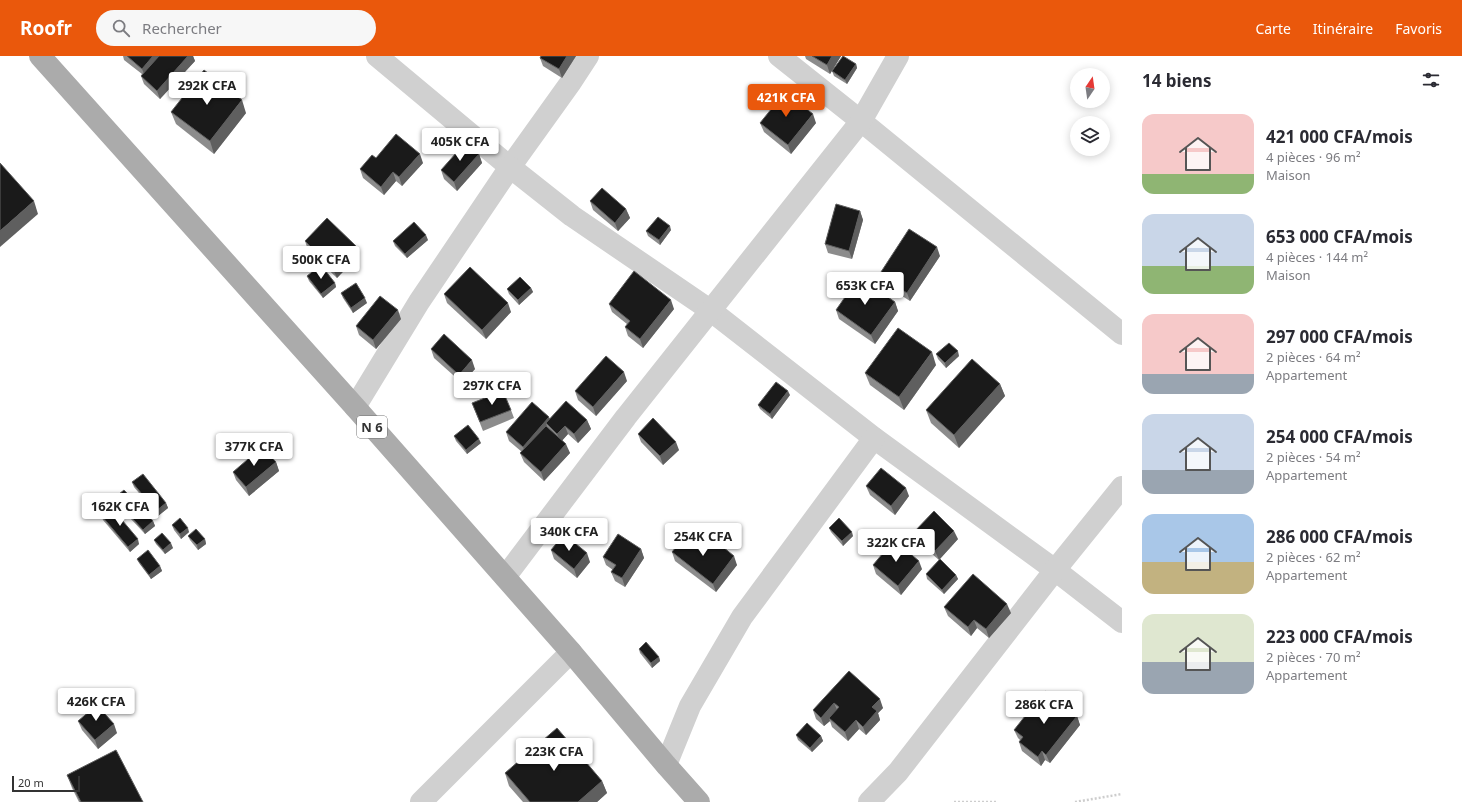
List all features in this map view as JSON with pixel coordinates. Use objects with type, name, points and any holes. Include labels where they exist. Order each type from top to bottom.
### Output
[{"type":"main road","name":"N 6","points":[[40,56],[355,407],[571,652],[699,802]]},
{"type":"street","points":[[377,56],[510,168],[572,216],[710,310],[874,438],[1055,570],[1122,622]]},
{"type":"street","points":[[355,407],[419,302],[588,56]]},
{"type":"street","points":[[779,56],[1122,334]]},
{"type":"street","points":[[505,577],[626,417],[861,121],[898,56]]},
{"type":"street","points":[[666,765],[690,706],[742,617],[874,438]]},
{"type":"street","points":[[869,802],[898,772],[1055,570],[1122,487]]},
{"type":"street","points":[[422,802],[571,652]]},
{"type":"path","points":[[1075,802],[1122,794]]},
{"type":"path","points":[[954,802],[998,802]]},
{"type":"building","points":[[127,56],[153,56],[142,69]]},
{"type":"building","points":[[159,56],[188,56],[157,91],[141,76]]},
{"type":"building","points":[[541,56],[567,56],[559,69],[540,58]]},
{"type":"building","points":[[812,56],[832,56],[827,65]]},
{"type":"building","points":[[843,56],[856,64],[845,80],[832,71]]},
{"type":"building","points":[[204,70],[242,100],[210,141],[171,112]]},
{"type":"building","points":[[785,92],[813,114],[788,145],[760,123]]},
{"type":"building","points":[[396,134],[420,154],[399,177],[393,172],[381,187],[360,169],[372,155],[376,158]]},
{"type":"building","points":[[465,143],[479,154],[454,182],[441,170]]},
{"type":"building","points":[[0,163],[34,201],[0,231]]},
{"type":"building","points":[[602,188],[626,209],[615,223],[590,201]]},
{"type":"building","points":[[836,204],[860,211],[849,251],[825,244]]},
{"type":"building","points":[[658,217],[670,226],[659,240],[646,231]]},
{"type":"building","points":[[327,218],[356,246],[333,269],[305,241]]},
{"type":"building","points":[[414,222],[426,235],[405,254],[393,241]]},
{"type":"building","points":[[909,229],[937,247],[907,293],[879,275]]},
{"type":"building","points":[[321,265],[335,283],[321,294],[307,276]]},
{"type":"building","points":[[470,267],[508,303],[482,330],[444,294]]},
{"type":"building","points":[[634,271],[671,300],[640,339],[625,327],[630,321],[609,304]]},
{"type":"building","points":[[520,277],[531,288],[518,300],[507,289]]},
{"type":"building","points":[[859,277],[895,302],[871,335],[836,310]]},
{"type":"building","points":[[356,283],[365,298],[351,308],[341,293]]},
{"type":"building","points":[[380,296],[398,310],[373,340],[356,326]]},
{"type":"building","points":[[898,328],[932,352],[899,397],[865,373]]},
{"type":"building","points":[[444,334],[472,360],[459,375],[431,349]]},
{"type":"building","points":[[949,343],[958,351],[945,363],[936,354]]},
{"type":"building","points":[[606,356],[624,372],[593,407],[575,391]]},
{"type":"building","points":[[972,359],[1000,384],[954,435],[926,410]]},
{"type":"building","points":[[776,382],[788,391],[770,414],[758,405]]},
{"type":"building","points":[[503,391],[511,410],[480,422],[472,403]]},
{"type":"building","points":[[566,401],[587,420],[574,434],[565,426],[557,434],[546,423]]},
{"type":"building","points":[[532,402],[549,417],[523,447],[506,432]]},
{"type":"building","points":[[653,418],[676,442],[660,456],[638,434]]},
{"type":"building","points":[[468,425],[479,439],[466,450],[454,436]]},
{"type":"building","points":[[546,426],[566,444],[541,472],[520,453]]},
{"type":"building","points":[[262,447],[276,462],[246,487],[233,472]]},
{"type":"building","points":[[881,468],[906,488],[891,506],[866,486]]},
{"type":"building","points":[[143,474],[166,503],[156,511],[132,482]]},
{"type":"building","points":[[124,490],[153,521],[143,530],[114,498]]},
{"type":"building","points":[[111,507],[138,539],[128,547],[101,515]]},
{"type":"building","points":[[934,511],[954,531],[935,551],[914,532]]},
{"type":"building","points":[[180,518],[188,528],[180,534],[172,525]]},
{"type":"building","points":[[839,518],[852,532],[842,541],[829,528]]},
{"type":"building","points":[[196,529],[205,539],[197,545],[188,536]]},
{"type":"building","points":[[689,531],[712,548],[717,542],[734,556],[713,584],[672,552]]},
{"type":"building","points":[[162,533],[171,543],[163,550],[154,540]]},
{"type":"building","points":[[564,534],[587,553],[574,569],[551,550]]},
{"type":"building","points":[[618,534],[641,549],[622,578],[611,572],[616,565],[603,557]]},
{"type":"building","points":[[894,540],[919,561],[898,586],[873,565]]},
{"type":"building","points":[[148,550],[160,566],[149,575],[137,559]]},
{"type":"building","points":[[940,559],[956,575],[942,590],[926,574]]},
{"type":"building","points":[[973,574],[1007,604],[986,629],[974,620],[968,627],[944,607]]},
{"type":"building","points":[[646,642],[659,657],[651,663],[639,649]]},
{"type":"building","points":[[849,671],[880,699],[872,707],[877,711],[863,727],[856,720],[845,732],[829,718],[839,707],[834,703],[821,718],[813,710]]},
{"type":"building","points":[[1045,691],[1077,716],[1046,755],[1042,751],[1038,757],[1019,742],[1023,737],[1014,730]]},
{"type":"building","points":[[97,705],[114,724],[95,740],[78,721]]},
{"type":"building","points":[[807,723],[821,736],[810,748],[796,735]]},
{"type":"building","points":[[557,728],[602,781],[578,802],[530,802],[505,773]]},
{"type":"building","points":[[116,750],[143,802],[81,802],[67,775]]}]
